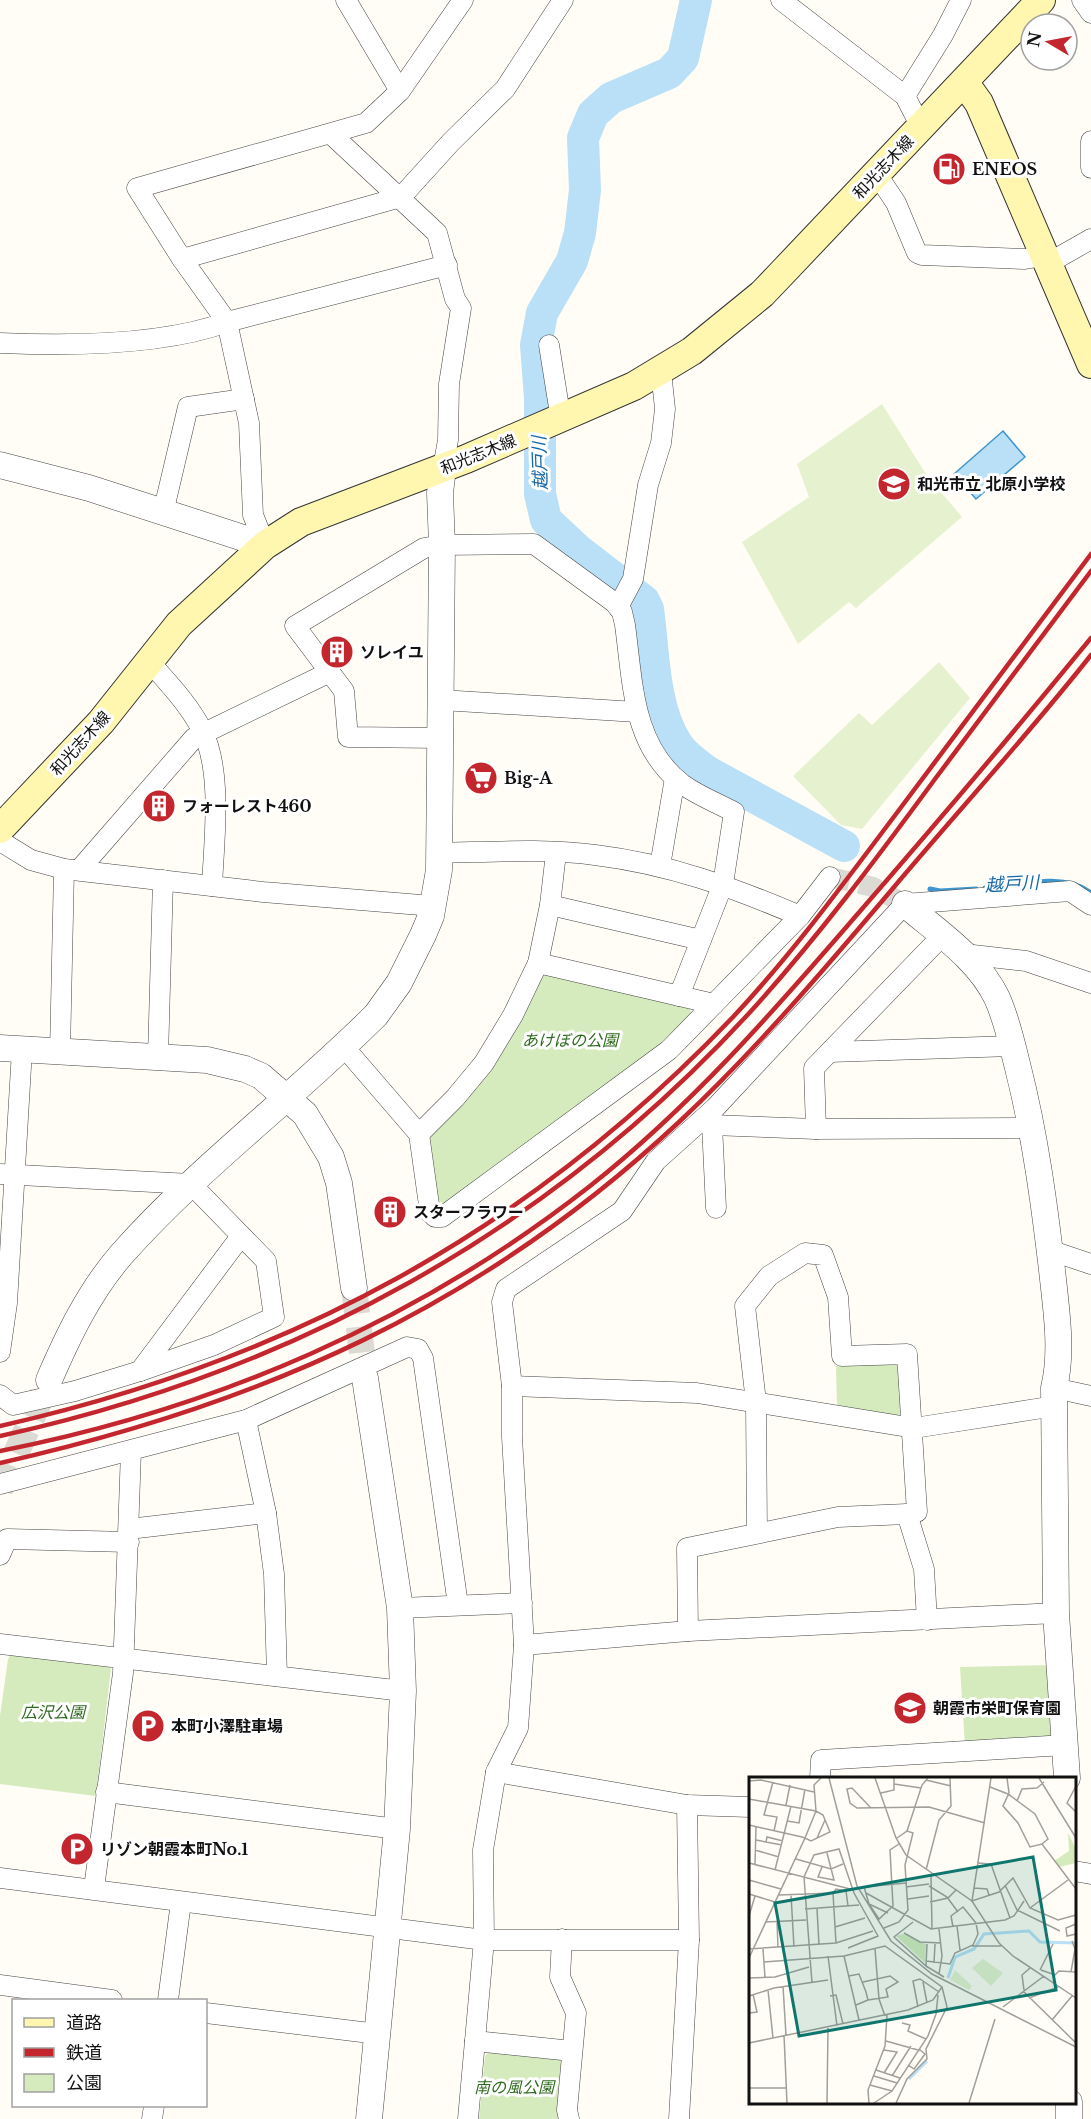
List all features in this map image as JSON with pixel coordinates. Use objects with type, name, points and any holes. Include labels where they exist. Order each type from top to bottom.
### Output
[{"type":"main road","name":"和光志木線","points":[[0,830],[100,722],[179,624],[265,544],[301,522],[546,426],[661,371],[693,351],[762,294],[964,82],[1032,3]]},
{"type":"main road","points":[[964,82],[979,103],[1091,364]]},
{"type":"street","points":[[346,0],[400,91]]},
{"type":"street","points":[[265,544],[253,515],[249,423],[227,322],[182,259],[137,188],[366,123],[400,91],[463,0]]},
{"type":"street","points":[[182,259],[401,197],[450,142],[505,89],[563,0]]},
{"type":"street","points":[[781,0],[905,96],[921,127]]},
{"type":"street","points":[[905,96],[943,35],[961,0]]},
{"type":"street","points":[[1082,0],[1091,13]]},
{"type":"street","points":[[49,1380],[72,1327],[121,1256],[191,1184],[344,1047],[376,1015],[399,983],[423,935],[433,906],[440,853],[442,545],[440,493],[448,440],[449,384],[462,308],[455,299],[437,232],[331,134]]},
{"type":"street","points":[[1091,141],[1091,168]]},
{"type":"street","points":[[876,173],[896,203],[914,246],[922,255],[1045,260],[1091,239]]},
{"type":"street","points":[[0,342],[63,346],[194,333],[227,322],[447,265]]},
{"type":"street","points":[[546,426],[549,345]]},
{"type":"street","points":[[661,371],[666,409],[661,443],[648,485],[626,593],[625,625],[637,712],[652,753],[675,778],[683,785],[734,812],[723,884],[679,996]]},
{"type":"street","points":[[162,513],[188,407],[244,399]]},
{"type":"street","points":[[0,465],[89,488],[265,544]]},
{"type":"street","points":[[440,738],[348,737],[344,691],[295,626],[424,548],[442,545],[534,544],[626,593]]},
{"type":"street","points":[[148,660],[182,698],[203,732],[213,771],[215,824],[212,886]]},
{"type":"street","points":[[60,1052],[71,869],[194,738],[330,672]]},
{"type":"street","points":[[441,700],[637,712]]},
{"type":"street","points":[[660,866],[675,778]]},
{"type":"street","points":[[0,841],[31,860],[71,869],[212,886],[433,906]]},
{"type":"street","points":[[440,853],[594,855],[660,866],[723,884],[800,916]]},
{"type":"street","points":[[419,1134],[455,1098],[484,1063],[513,1015],[538,963],[550,906],[556,853]]},
{"type":"street","points":[[344,1047],[419,1134],[430,1212],[435,1217],[442,1217],[669,1050],[800,916],[831,877]]},
{"type":"street","points":[[158,1057],[163,880]]},
{"type":"street","points":[[468,2119],[484,1940],[483,1850],[496,1772],[518,1728],[524,1645],[512,1437],[512,1386],[502,1302],[506,1289],[622,1211],[656,1161],[708,1122],[905,904],[1070,891],[1091,905]]},
{"type":"street","points":[[905,904],[964,954],[996,997],[1012,1046],[1032,1128],[1049,1250],[1057,1339],[1056,1613],[1067,1777]]},
{"type":"street","points":[[550,906],[701,940]]},
{"type":"street","points":[[816,1129],[814,1068],[942,936]]},
{"type":"street","points":[[964,954],[1026,961],[1091,983]]},
{"type":"street","points":[[538,963],[714,1004]]},
{"type":"street","points":[[830,1052],[1012,1046]]},
{"type":"street","points":[[0,1353],[7,1303],[7,1174],[11,1049],[213,1060],[261,1076],[305,1114],[331,1157],[339,1183],[354,1288]]},
{"type":"street","points":[[708,1122],[816,1129],[1032,1128]]},
{"type":"street","points":[[708,1122],[716,1208]]},
{"type":"street","points":[[0,1395],[13,1406],[75,1391],[214,1345],[274,1317],[266,1261],[191,1184],[7,1174]]},
{"type":"street","points":[[140,1371],[241,1236]]},
{"type":"street","points":[[1049,1250],[1091,1264]]},
{"type":"street","points":[[688,1631],[687,1548],[838,1517],[918,1512],[914,1428],[907,1354],[842,1356],[838,1297],[823,1255],[805,1253],[769,1276],[745,1306],[756,1402],[757,1533]]},
{"type":"street","points":[[0,1484],[246,1420],[407,1347],[418,1349],[423,1358],[458,1605]]},
{"type":"street","points":[[365,1378],[400,1608],[403,1691],[397,1829],[369,2119]]},
{"type":"street","points":[[512,1386],[697,1393],[914,1428],[1055,1397],[1091,1396]]},
{"type":"street","points":[[246,1420],[266,1513],[274,1574],[277,1676]]},
{"type":"street","points":[[94,1888],[123,1659],[131,1451]]},
{"type":"street","points":[[0,1555],[7,1539],[129,1536],[266,1513]]},
{"type":"street","points":[[907,1514],[924,1569],[927,1620]]},
{"type":"street","points":[[400,1608],[522,1603]]},
{"type":"street","points":[[524,1645],[688,1631],[1056,1613]]},
{"type":"street","points":[[1,1650],[123,1659],[403,1691]]},
{"type":"street","points":[[820,1777],[821,1760],[1065,1745]]},
{"type":"street","points":[[496,1772],[687,1805],[749,1807]]},
{"type":"street","points":[[106,1792],[397,1829]]},
{"type":"street","points":[[679,2119],[689,1940],[687,1805]]},
{"type":"street","points":[[1076,1871],[1091,1874]]},
{"type":"street","points":[[0,1878],[94,1888],[182,1902],[484,1940],[689,1940]]},
{"type":"street","points":[[168,1999],[182,1902]]},
{"type":"street","points":[[562,1940],[560,1977],[576,2013],[567,2110],[569,2119]]},
{"type":"street","points":[[0,1985],[98,1999]]},
{"type":"street","points":[[207,2013],[378,2034]]},
{"type":"street","points":[[475,2041],[572,2050]]},
{"type":"green space","points":[[882,404],[926,474],[962,517],[856,608],[849,602],[798,644],[742,542],[809,497],[797,464]]},
{"type":"green space","points":[[939,662],[970,698],[862,829],[841,825],[793,776],[859,713],[872,725]]},
{"type":"green space","name":"あけぼの公園","points":[[549,973],[690,1007],[691,1015],[649,1054],[444,1203],[438,1201],[428,1140],[538,978]]},
{"type":"green space","points":[[895,1363],[901,1367],[904,1411],[897,1416],[837,1406],[836,1366]]},
{"type":"green space","name":"広沢公園","points":[[13,1651],[106,1664],[111,1669],[96,1796],[0,1784],[0,1716],[8,1659]]},
{"type":"green space","points":[[1052,1665],[1055,1741],[965,1747],[960,1667]]},
{"type":"green space","name":"南の風公園","points":[[489,2052],[560,2059],[563,2064],[559,2119],[479,2119],[485,2056]]},
{"type":"water","points":[[1003,431],[1025,457],[976,499],[954,474]]},
{"type":"waterway","name":"越戸川","points":[[696,0],[683,58],[669,73],[611,98],[593,114],[583,138],[585,190],[580,233],[572,261],[542,313],[536,345],[540,398],[540,494],[546,520],[578,550],[644,601],[648,609],[653,661],[663,713],[680,748],[691,760],[708,772],[844,846]]},
{"type":"waterway","name":"越戸川","points":[[985,888],[1054,881],[1068,883],[1091,893]]},
{"type":"waterway","name":"越戸川","points":[[930,889],[940,891],[976,889]]},
{"type":"tunnel","points":[[830,877],[873,887],[905,904]]},
{"type":"tunnel","points":[[354,1288],[365,1378]]},
{"type":"tunnel","points":[[0,1489],[49,1380]]},
{"type":"railway","points":[[0,1426],[106,1399],[208,1365],[305,1325],[398,1278],[487,1224],[573,1162],[654,1094],[733,1017],[776,968],[857,866],[1091,554]]},
{"type":"railway","points":[[0,1436],[108,1408],[213,1374],[313,1332],[410,1282],[502,1225],[590,1161],[673,1089],[752,1010],[824,926],[1091,571]]},
{"type":"railway","points":[[0,1451],[80,1433],[159,1411],[236,1385],[311,1354],[384,1319],[455,1279],[524,1235],[590,1186],[696,1092],[761,1023],[915,848],[1091,638]]},
{"type":"railway","points":[[0,1463],[96,1439],[189,1411],[278,1378],[363,1340],[446,1296],[526,1245],[603,1188],[679,1122],[768,1032],[1023,738],[1091,655]]},
{"type":"place","name":"ENEOS","points":[[949,169]]},
{"type":"place","name":"和光市立 北原小学校","points":[[894,484]]},
{"type":"place","name":"ソレイユ","points":[[337,652]]},
{"type":"place","name":"Big-A","points":[[481,778]]},
{"type":"place","name":"フォーレスト460","points":[[159,806]]},
{"type":"place","name":"スターフラワー","points":[[390,1212]]},
{"type":"place","name":"朝霞市栄町保育園","points":[[910,1708]]},
{"type":"place","name":"本町小澤駐車場","points":[[148,1726]]},
{"type":"place","name":"リゾン朝霞本町No.1","points":[[77,1849]]}]
